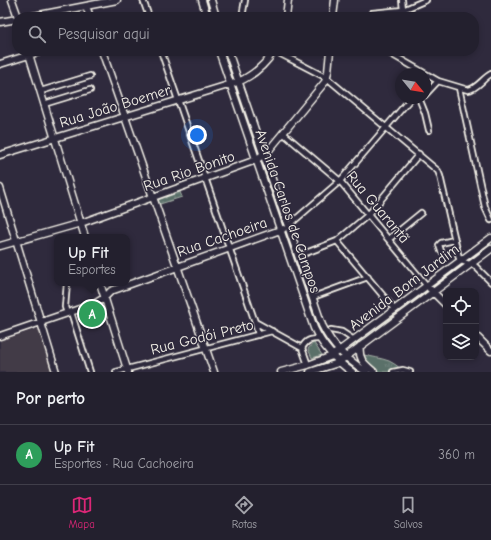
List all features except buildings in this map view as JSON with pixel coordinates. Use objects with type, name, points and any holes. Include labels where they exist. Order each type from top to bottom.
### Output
[{"type":"main road","points":[[12,0],[15,12]]},
{"type":"main road","points":[[55,12],[117,0]]},
{"type":"main road","points":[[202,0],[206,12]]},
{"type":"main road","points":[[211,0],[215,12]]},
{"type":"main road","points":[[287,12],[288,0]]},
{"type":"main road","points":[[334,12],[335,0]]},
{"type":"main road","points":[[86,6],[88,12]]},
{"type":"main road","points":[[0,22],[12,19]]},
{"type":"main road","points":[[0,64],[21,56]]},
{"type":"main road","points":[[30,56],[84,234]]},
{"type":"main road","points":[[104,56],[214,372]]},
{"type":"main road","name":"Avenida Carlos de Campos","points":[[221,56],[314,328],[319,339],[332,356],[343,367],[352,372]]},
{"type":"main road","name":"Avenida Carlos de Campos","points":[[230,56],[326,334],[339,351],[366,372]]},
{"type":"main road","name":"Rua João Boemer","points":[[0,155],[238,82],[257,71],[271,56]]},
{"type":"main road","name":"Rua Rio Bonito","points":[[0,246],[81,223],[256,160],[282,133],[324,84],[327,78],[329,56]]},
{"type":"main road","points":[[0,188],[56,372]]},
{"type":"main road","name":"Rua Cachoeira","points":[[130,284],[280,231],[288,226]]},
{"type":"main road","name":"Avenida Bom Jardim","points":[[281,372],[308,365],[332,356],[491,238]]},
{"type":"main road","name":"Avenida Bom Jardim","points":[[313,372],[343,367],[346,357],[491,249]]},
{"type":"main road","points":[[101,286],[127,370]]},
{"type":"main road","name":"Rua Cachoeira","points":[[0,336],[95,304],[111,291],[124,286]]},
{"type":"main road","name":"Rua Guarantã","points":[[427,286],[443,302]]},
{"type":"main road","points":[[479,339],[491,351]]},
{"type":"main road","points":[[360,346],[359,354],[361,359],[374,372]]},
{"type":"street","points":[[143,0],[147,12]]},
{"type":"street","points":[[243,12],[245,0]]},
{"type":"street","points":[[402,0],[404,10]]},
{"type":"street","points":[[383,12],[404,10],[426,0]]},
{"type":"street","points":[[163,56],[255,322],[258,335]]},
{"type":"street","points":[[284,56],[327,78],[419,154],[439,173],[454,240],[461,261],[476,266],[491,282]]},
{"type":"street","points":[[395,56],[415,68]]},
{"type":"street","points":[[431,77],[459,88],[472,90],[485,77],[491,74]]},
{"type":"street","points":[[41,92],[90,76]]},
{"type":"street","points":[[431,89],[438,81]]},
{"type":"street","points":[[459,88],[485,207],[491,220]]},
{"type":"street","points":[[44,104],[90,90]]},
{"type":"street","name":"Rua Cachoeira","points":[[288,226],[340,181],[406,104]]},
{"type":"street","points":[[421,104],[429,130]]},
{"type":"street","name":"Rua Guarantã","points":[[282,133],[340,181],[427,286]]},
{"type":"street","points":[[298,256],[337,242],[368,215],[419,154]]},
{"type":"street","points":[[389,240],[421,213]]},
{"type":"street","points":[[441,251],[440,243],[454,240]]},
{"type":"street","points":[[337,242],[395,310]]},
{"type":"street","points":[[313,297],[368,278]]},
{"type":"street","points":[[66,286],[65,308],[69,313],[90,372]]},
{"type":"street","points":[[255,322],[302,348],[308,365]]},
{"type":"street","points":[[331,330],[342,332],[354,340]]},
{"type":"street","name":"Rua Godói Preto","points":[[116,372],[272,331]]},
{"type":"street","points":[[302,348],[308,340],[319,339]]},
{"type":"street","points":[[393,372],[403,370],[410,372]]},
{"type":"shaded area","points":[[37,329],[39,330],[52,372],[0,372],[0,341]]},
{"type":"green space","points":[[239,88],[258,145],[254,147],[235,90]]},
{"type":"green space","points":[[266,171],[285,224],[281,225],[262,172]]},
{"type":"green space","points":[[180,192],[182,197],[160,204],[158,200]]},
{"type":"green space","points":[[291,240],[334,348],[330,350],[316,327],[286,241]]},
{"type":"green space","points":[[491,243],[491,245],[352,348],[351,347]]},
{"type":"green space","points":[[313,343],[322,355],[312,358],[308,349]]},
{"type":"green space","points":[[362,348],[361,351],[364,355],[389,361],[408,372],[376,372],[357,353]]},
{"type":"place","name":"Up Fit","points":[[92,314]]}]
